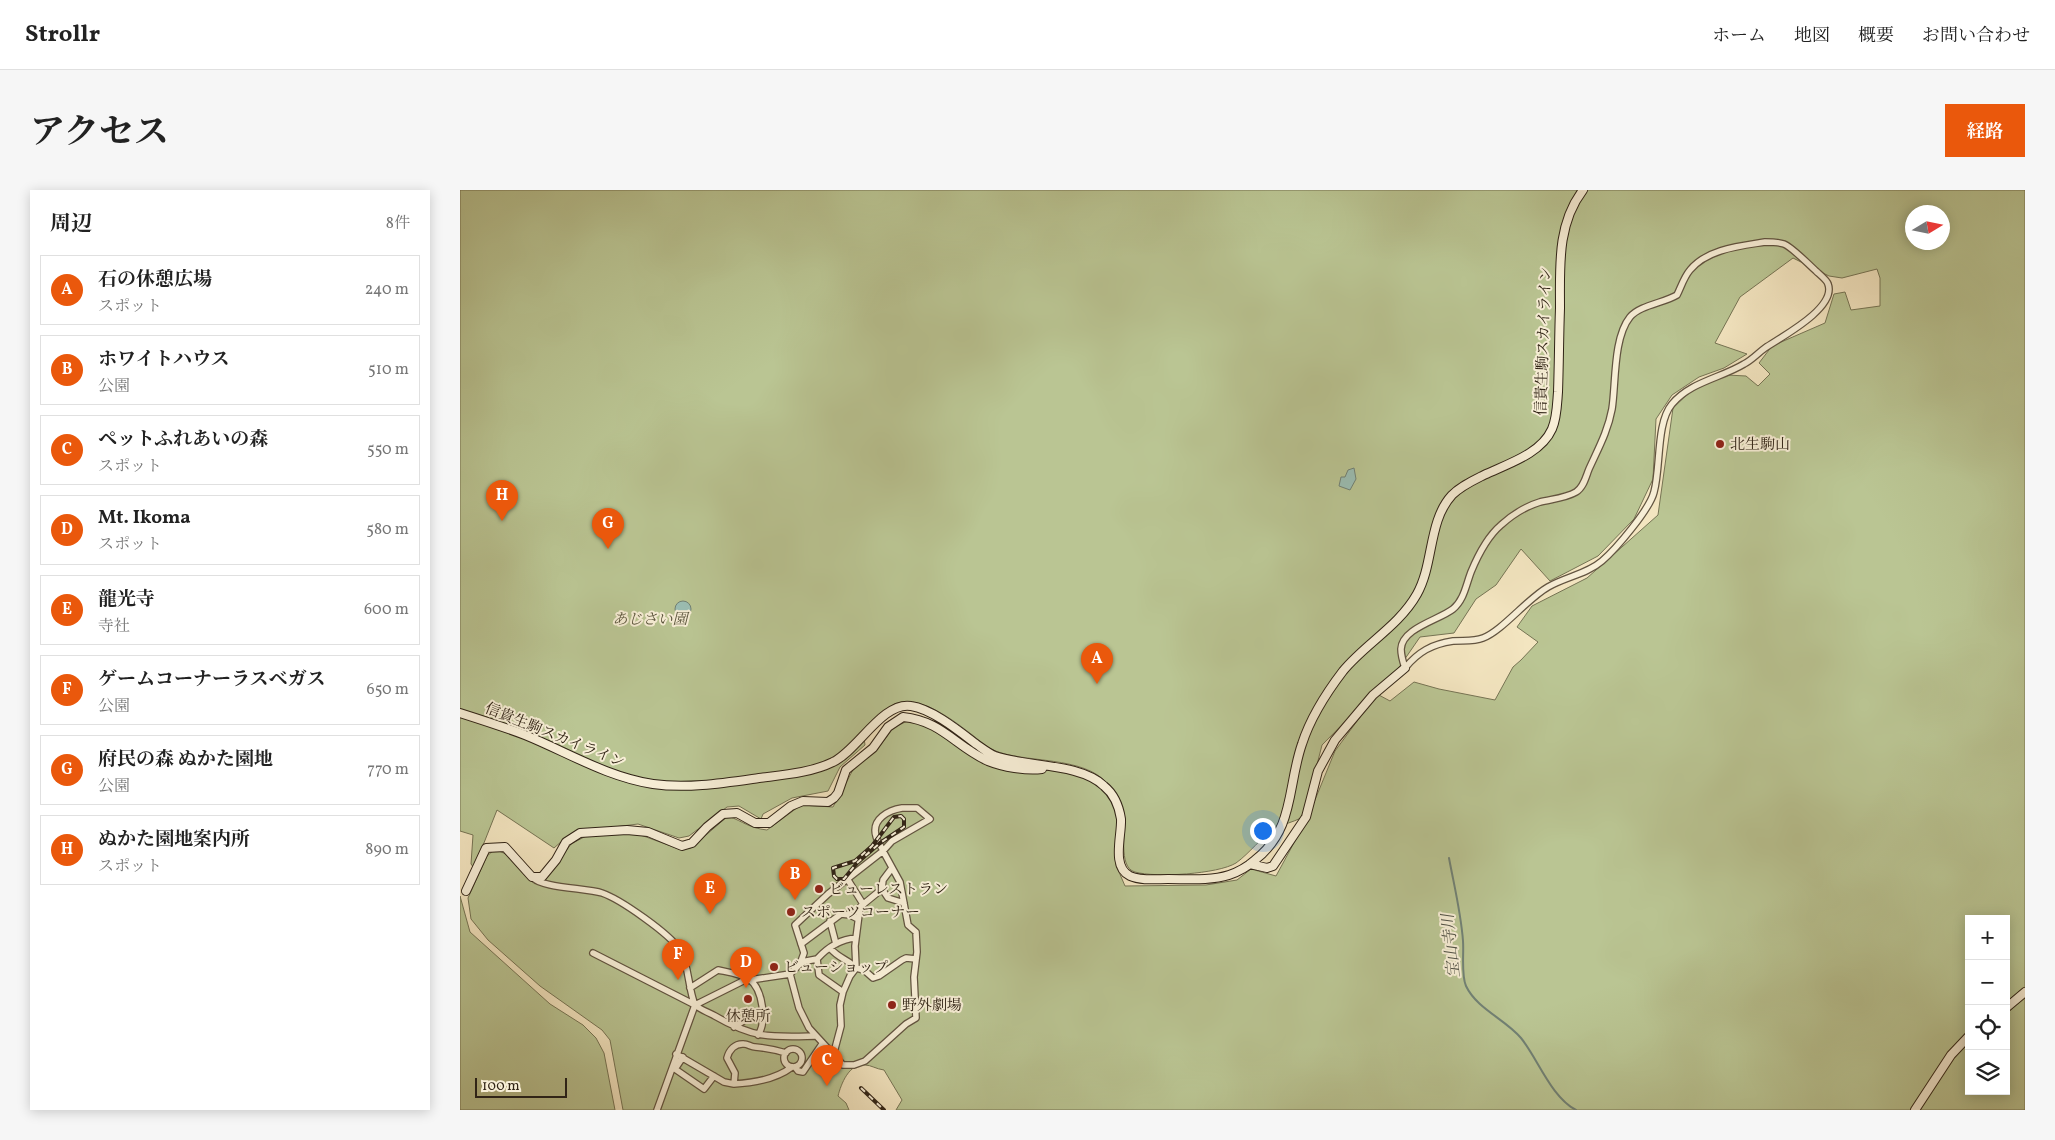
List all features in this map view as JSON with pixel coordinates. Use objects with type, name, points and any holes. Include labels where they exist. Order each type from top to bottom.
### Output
[{"type":"street","name":"信貴生駒スカイライン","points":[[460,713],[524,735],[607,772],[656,785],[708,785],[776,776],[817,768],[835,761],[896,707],[909,705],[928,712],[995,756],[1080,772],[1098,780],[1109,789],[1120,814],[1120,864],[1130,876],[1150,879],[1227,876],[1250,864],[1262,855],[1276,840],[1285,820],[1302,742],[1334,682],[1347,666],[1408,610],[1426,573],[1439,517],[1446,502],[1468,482],[1528,454],[1540,446],[1553,428],[1558,392],[1560,248],[1566,221],[1583,190]]},
{"type":"street","points":[[1250,864],[1267,868],[1274,866],[1306,817],[1318,771],[1335,740],[1373,695],[1405,668],[1416,655],[1432,646],[1482,639],[1491,634],[1547,587],[1601,562],[1619,543],[1653,496],[1658,473],[1663,428],[1671,404],[1683,393],[1694,387],[1745,364],[1765,348],[1803,323],[1824,304],[1829,293],[1828,284],[1818,273],[1785,244],[1765,242],[1734,247],[1711,254],[1694,266],[1688,272],[1677,295],[1643,308],[1630,317],[1624,327],[1615,362],[1612,406],[1606,432],[1583,484],[1577,491],[1539,503],[1500,525],[1480,552],[1462,597],[1453,609],[1423,625],[1408,635],[1403,642],[1401,650],[1405,668]]},
{"type":"street","points":[[532,877],[542,877],[556,860],[566,842],[580,833],[628,830],[648,832],[682,846],[692,844],[723,814],[737,813],[756,823],[769,823],[791,806],[803,802],[828,802],[838,794],[846,770],[873,748],[888,727],[903,717],[920,719],[938,728],[988,761],[1029,769],[1041,770],[1048,767]]},
{"type":"street","points":[[695,1005],[731,986],[750,979],[790,974],[800,962],[804,953],[795,925],[828,894],[848,880],[883,851],[892,841],[930,819],[917,808],[892,809],[883,814],[875,835],[883,851],[892,868],[900,882],[908,926],[916,932],[914,976],[916,1018],[906,1024],[865,1061],[854,1065],[843,1065],[815,1036],[799,1008],[790,974]]},
{"type":"street","points":[[466,891],[486,848],[505,847],[536,881],[605,894],[664,933],[681,951],[695,1005],[657,1110]]},
{"type":"street","points":[[892,868],[883,880],[882,889],[888,898],[904,903]]},
{"type":"street","points":[[848,880],[863,904]]},
{"type":"street","points":[[834,1056],[842,1026],[840,1005],[843,992],[856,968],[856,938],[860,907],[882,889]]},
{"type":"street","points":[[802,944],[841,914],[850,915],[858,919]]},
{"type":"street","points":[[830,921],[836,956],[856,968],[864,970],[874,978],[906,958],[916,960]]},
{"type":"street","points":[[800,962],[817,959],[833,946],[847,939],[856,938]]},
{"type":"street","points":[[593,953],[734,1027],[758,1035],[775,1037],[815,1036]]},
{"type":"street","points":[[817,959],[819,975],[843,992]]},
{"type":"street","points":[[690,988],[718,970],[750,979],[758,990],[762,1012],[763,1028],[758,1035]]},
{"type":"street","points":[[2010,1005],[2025,992]]},
{"type":"street","points":[[734,1027],[756,1013],[762,1012]]},
{"type":"street","points":[[1915,1110],[1951,1055],[1965,1040]]},
{"type":"street","points":[[676,1054],[724,1082],[734,1084],[767,1079],[785,1073],[802,1060],[800,1052],[792,1050],[786,1053],[764,1047],[754,1048],[744,1044],[736,1045],[728,1052],[726,1058],[736,1073],[734,1084]]},
{"type":"street","points":[[786,1053],[785,1060],[788,1065],[803,1072],[822,1044]]},
{"type":"street","points":[[683,1057],[675,1069],[704,1089],[714,1076]]},
{"type":"green space","name":"あじさい園","points":[[460,190],[2025,190],[2025,1110],[896,1110],[902,1100],[884,1070],[859,1065],[854,1067],[847,1075],[838,1096],[846,1103],[849,1110],[623,1110],[610,1040],[602,1030],[540,986],[488,940],[471,919],[468,898],[487,856],[494,850],[512,859],[535,884],[548,876],[571,844],[588,835],[638,834],[679,849],[691,848],[728,816],[751,826],[767,830],[801,805],[833,807],[855,766],[876,751],[894,727],[908,721],[923,724],[977,759],[1084,776],[1104,789],[1116,810],[1119,823],[1116,865],[1125,886],[1206,885],[1237,880],[1251,869],[1276,876],[1308,817],[1335,751],[1377,694],[1390,701],[1414,682],[1495,700],[1513,667],[1538,642],[1517,627],[1532,606],[1587,578],[1658,515],[1673,408],[1692,390],[1727,375],[1746,376],[1758,386],[1770,374],[1759,363],[1772,346],[1825,323],[1834,294],[1845,292],[1851,310],[1880,306],[1880,278],[1877,269],[1842,278],[1829,276],[1793,258],[1740,297],[1715,343],[1747,354],[1724,368],[1699,377],[1672,395],[1656,419],[1653,479],[1634,519],[1598,556],[1550,581],[1521,549],[1496,585],[1476,599],[1454,633],[1420,637],[1400,666],[1322,745],[1308,800],[1301,818],[1276,828],[1236,863],[1227,867],[1171,875],[1145,874],[1129,869],[1124,855],[1124,820],[1121,805],[1111,787],[1097,775],[1084,768],[1069,764],[1021,757],[993,750],[937,711],[915,703],[904,702],[894,704],[863,730],[865,745],[840,767],[828,791],[792,798],[763,814],[761,819],[739,806],[727,807],[689,836],[679,838],[638,824],[582,831],[562,841],[554,848],[497,810],[474,868],[471,864],[473,835],[460,831]]},
{"type":"green space","points":[[460,896],[470,932],[550,1004],[583,1025],[596,1038],[604,1053],[615,1110],[460,1110]]},
{"type":"water","points":[[1354,468],[1356,479],[1350,490],[1339,486],[1341,477],[1345,477],[1348,470]]},
{"type":"water","points":[[683,601],[689,603],[691,609],[689,615],[683,617],[677,615],[675,609],[677,603]]},
{"type":"waterway","name":"宝山寺川","points":[[1449,858],[1461,920],[1464,981],[1466,986],[1484,1008],[1521,1038],[1552,1087],[1567,1104],[1576,1110]]},
{"type":"railway","points":[[901,816],[904,819],[904,827],[880,843],[857,863],[844,879],[837,879],[834,876],[833,868],[855,861],[872,846],[894,817],[901,816]]},
{"type":"railway","points":[[861,1088],[884,1110]]},
{"type":"place","name":"北生駒山","points":[[1720,444]]},
{"type":"place","name":"ぬかた園地案内所","points":[[502,521]]},
{"type":"place","name":"府民の森 ぬかた園地","points":[[608,549]]},
{"type":"place","name":"石の休憩広場","points":[[1097,684]]},
{"type":"place","name":"ビューレストラン","points":[[819,889]]},
{"type":"place","name":"ホワイトハウス","points":[[795,900]]},
{"type":"place","name":"スポーツコーナー","points":[[791,912]]},
{"type":"place","name":"龍光寺","points":[[710,914]]},
{"type":"place","name":"ビューショップ","points":[[774,967]]},
{"type":"place","name":"ゲームコーナーラスベガス","points":[[678,980]]},
{"type":"place","name":"Mt. Ikoma","points":[[746,988]]},
{"type":"place","name":"休憩所","points":[[748,999]]},
{"type":"place","name":"野外劇場","points":[[892,1005]]},
{"type":"place","name":"ペットふれあいの森","points":[[827,1086]]}]
